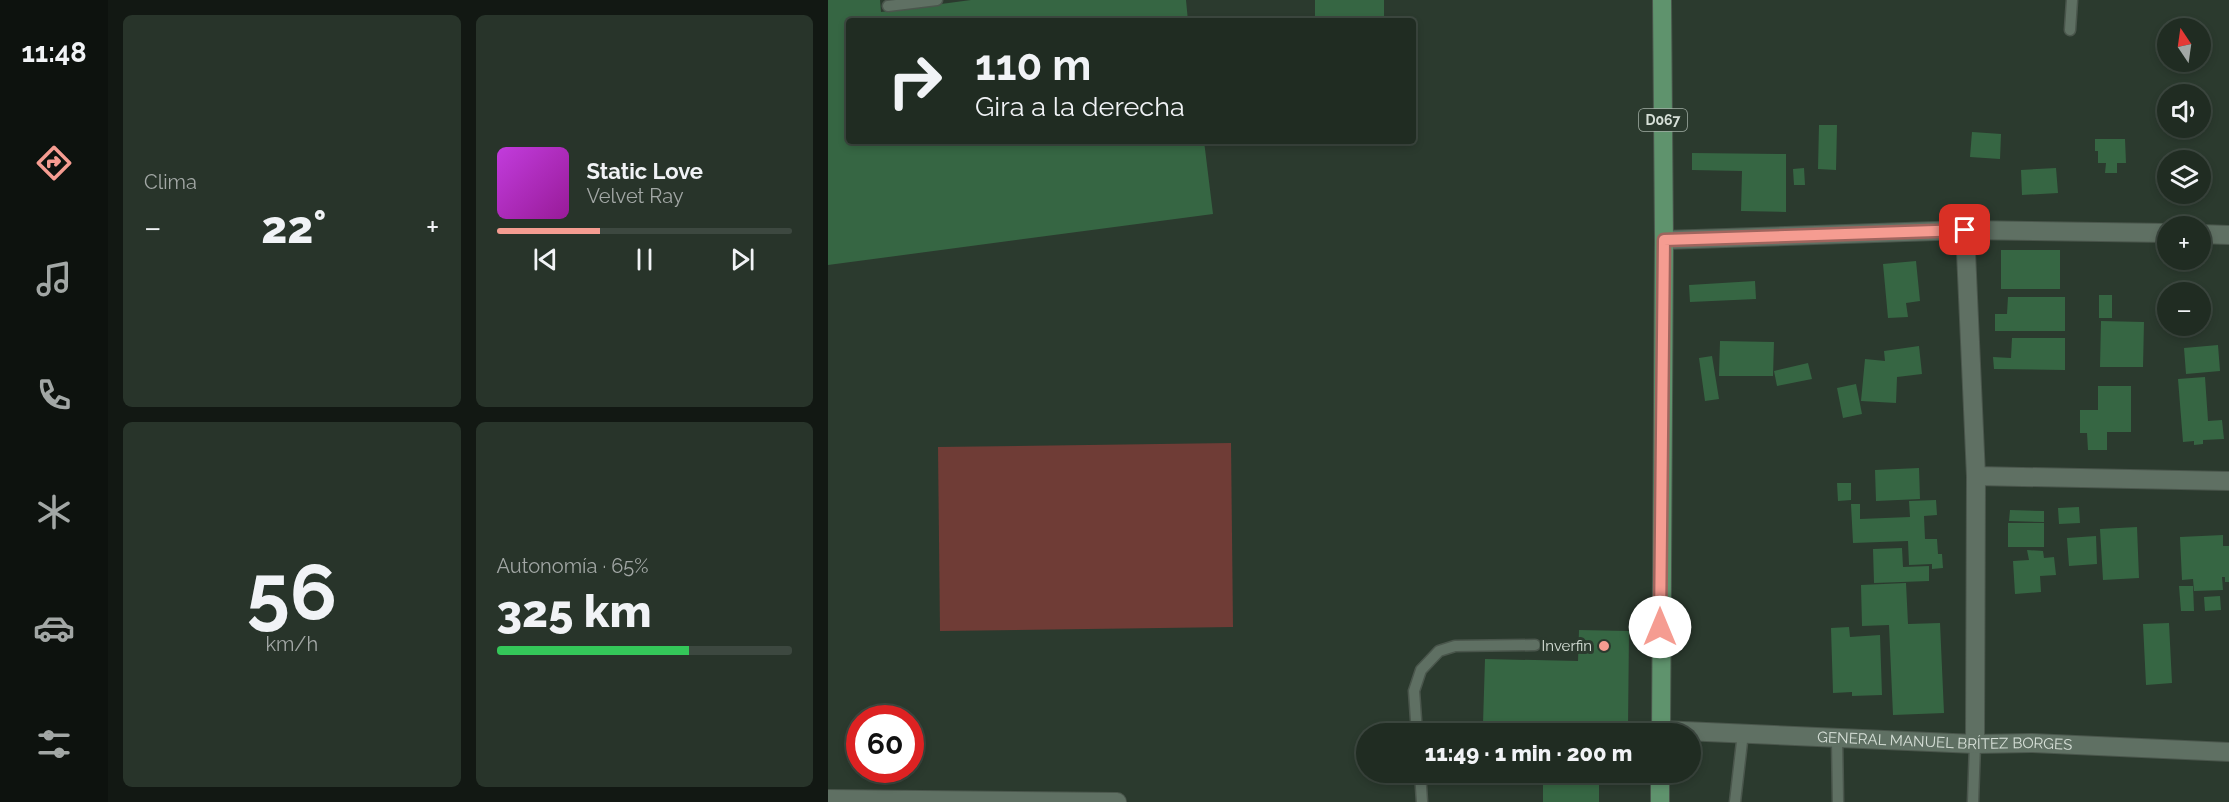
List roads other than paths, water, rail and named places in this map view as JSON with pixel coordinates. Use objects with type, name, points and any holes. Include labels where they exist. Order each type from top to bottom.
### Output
[{"type":"main road","name":"D067","points":[[1661,723],[1664,240],[1662,0]]},
{"type":"main road","points":[[1660,783],[1660,802]]},
{"type":"street","points":[[1965,230],[1976,476],[1975,744]]},
{"type":"street","points":[[1664,240],[1965,230],[2157,233]]},
{"type":"street","points":[[2211,234],[2229,235]]},
{"type":"street","points":[[1976,476],[2229,481]]},
{"type":"street","name":"GENERAL MANUEL BRÍTEZ BORGES","points":[[1701,732],[2229,752]]},
{"type":"street","points":[[828,799],[1116,802]]},
{"type":"lane","points":[[888,6],[937,0]]},
{"type":"lane","points":[[2070,30],[2072,0]]},
{"type":"lane","points":[[1416,723],[1414,691],[1421,670],[1439,651],[1455,646],[1535,645]]},
{"type":"lane","points":[[1735,802],[1743,733]]},
{"type":"lane","points":[[1837,738],[1838,802]]},
{"type":"lane","points":[[1973,802],[1975,744]]},
{"type":"lane","points":[[1421,783],[1422,802]]},
{"type":"place","name":"Inverfin","points":[[1604,646]]}]
